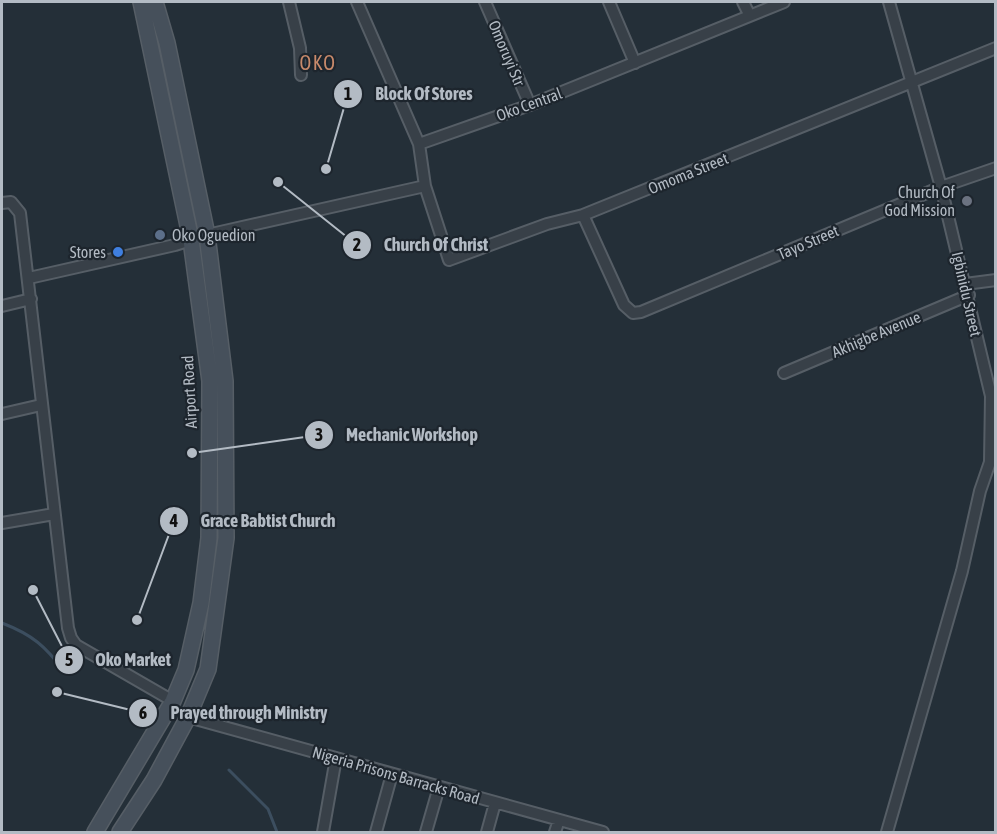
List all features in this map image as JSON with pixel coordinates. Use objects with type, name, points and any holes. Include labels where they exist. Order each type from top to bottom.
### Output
[{"type":"main road","name":"Airport Road","points":[[96,832],[173,701],[186,670],[201,603],[209,538],[210,381],[190,240],[141,2]]},
{"type":"main road","points":[[120,832],[154,780],[188,717],[208,669],[226,538],[225,381],[207,235],[170,54],[155,2]]},
{"type":"street","points":[[289,2],[300,48],[302,75]]},
{"type":"street","points":[[29,278],[425,186],[419,144],[357,2]]},
{"type":"street","name":"Omoruyi Str","points":[[485,2],[530,105]]},
{"type":"street","points":[[609,2],[635,63]]},
{"type":"street","points":[[743,2],[749,14]]},
{"type":"street","name":"Oko Central","points":[[419,144],[530,105],[749,14],[784,2]]},
{"type":"street","name":"Igbinidu Street","points":[[887,832],[962,571],[980,491],[993,462],[993,395],[971,315],[969,295],[941,187],[889,2]]},
{"type":"street","name":"Omoma Street","points":[[425,186],[448,260],[547,224],[583,215],[996,48]]},
{"type":"street","name":"Tayo Street","points":[[583,215],[624,305],[633,313],[641,312],[941,187],[996,168]]},
{"type":"street","points":[[2,203],[11,202],[20,213],[54,514],[71,638],[76,645],[173,701]]},
{"type":"street","points":[[965,284],[996,280]]},
{"type":"street","name":"Akhigbe Avenue","points":[[784,373],[969,295]]},
{"type":"street","points":[[2,306],[31,299]]},
{"type":"street","points":[[2,414],[41,405]]},
{"type":"street","points":[[2,523],[54,514]]},
{"type":"street","name":"Nigeria Prisons Barracks Road","points":[[188,717],[603,832]]},
{"type":"street","points":[[323,832],[336,758]]},
{"type":"street","points":[[376,832],[392,774]]},
{"type":"street","points":[[426,832],[439,787]]},
{"type":"street","points":[[487,832],[495,803]]},
{"type":"street","points":[[555,832],[559,820]]},
{"type":"waterway","points":[[2,623],[38,642],[65,672]]},
{"type":"waterway","points":[[229,770],[268,809],[277,832]]},
{"type":"place","name":"Block Of Stores","points":[[326,169]]},
{"type":"place","name":"Church Of Christ","points":[[278,182]]},
{"type":"place","name":"Church Of God Mission","points":[[967,201]]},
{"type":"place","name":"Oko Oguedion","points":[[160,235]]},
{"type":"place","name":"Stores","points":[[118,252]]},
{"type":"place","name":"Mechanic Workshop","points":[[192,453]]},
{"type":"place","name":"Oko Market","points":[[33,590]]},
{"type":"place","name":"Grace Babtist Church","points":[[137,620]]},
{"type":"place","name":"Prayed through Ministry","points":[[57,692]]},
{"type":"district","name":"OKO","points":[[318,62]]}]
